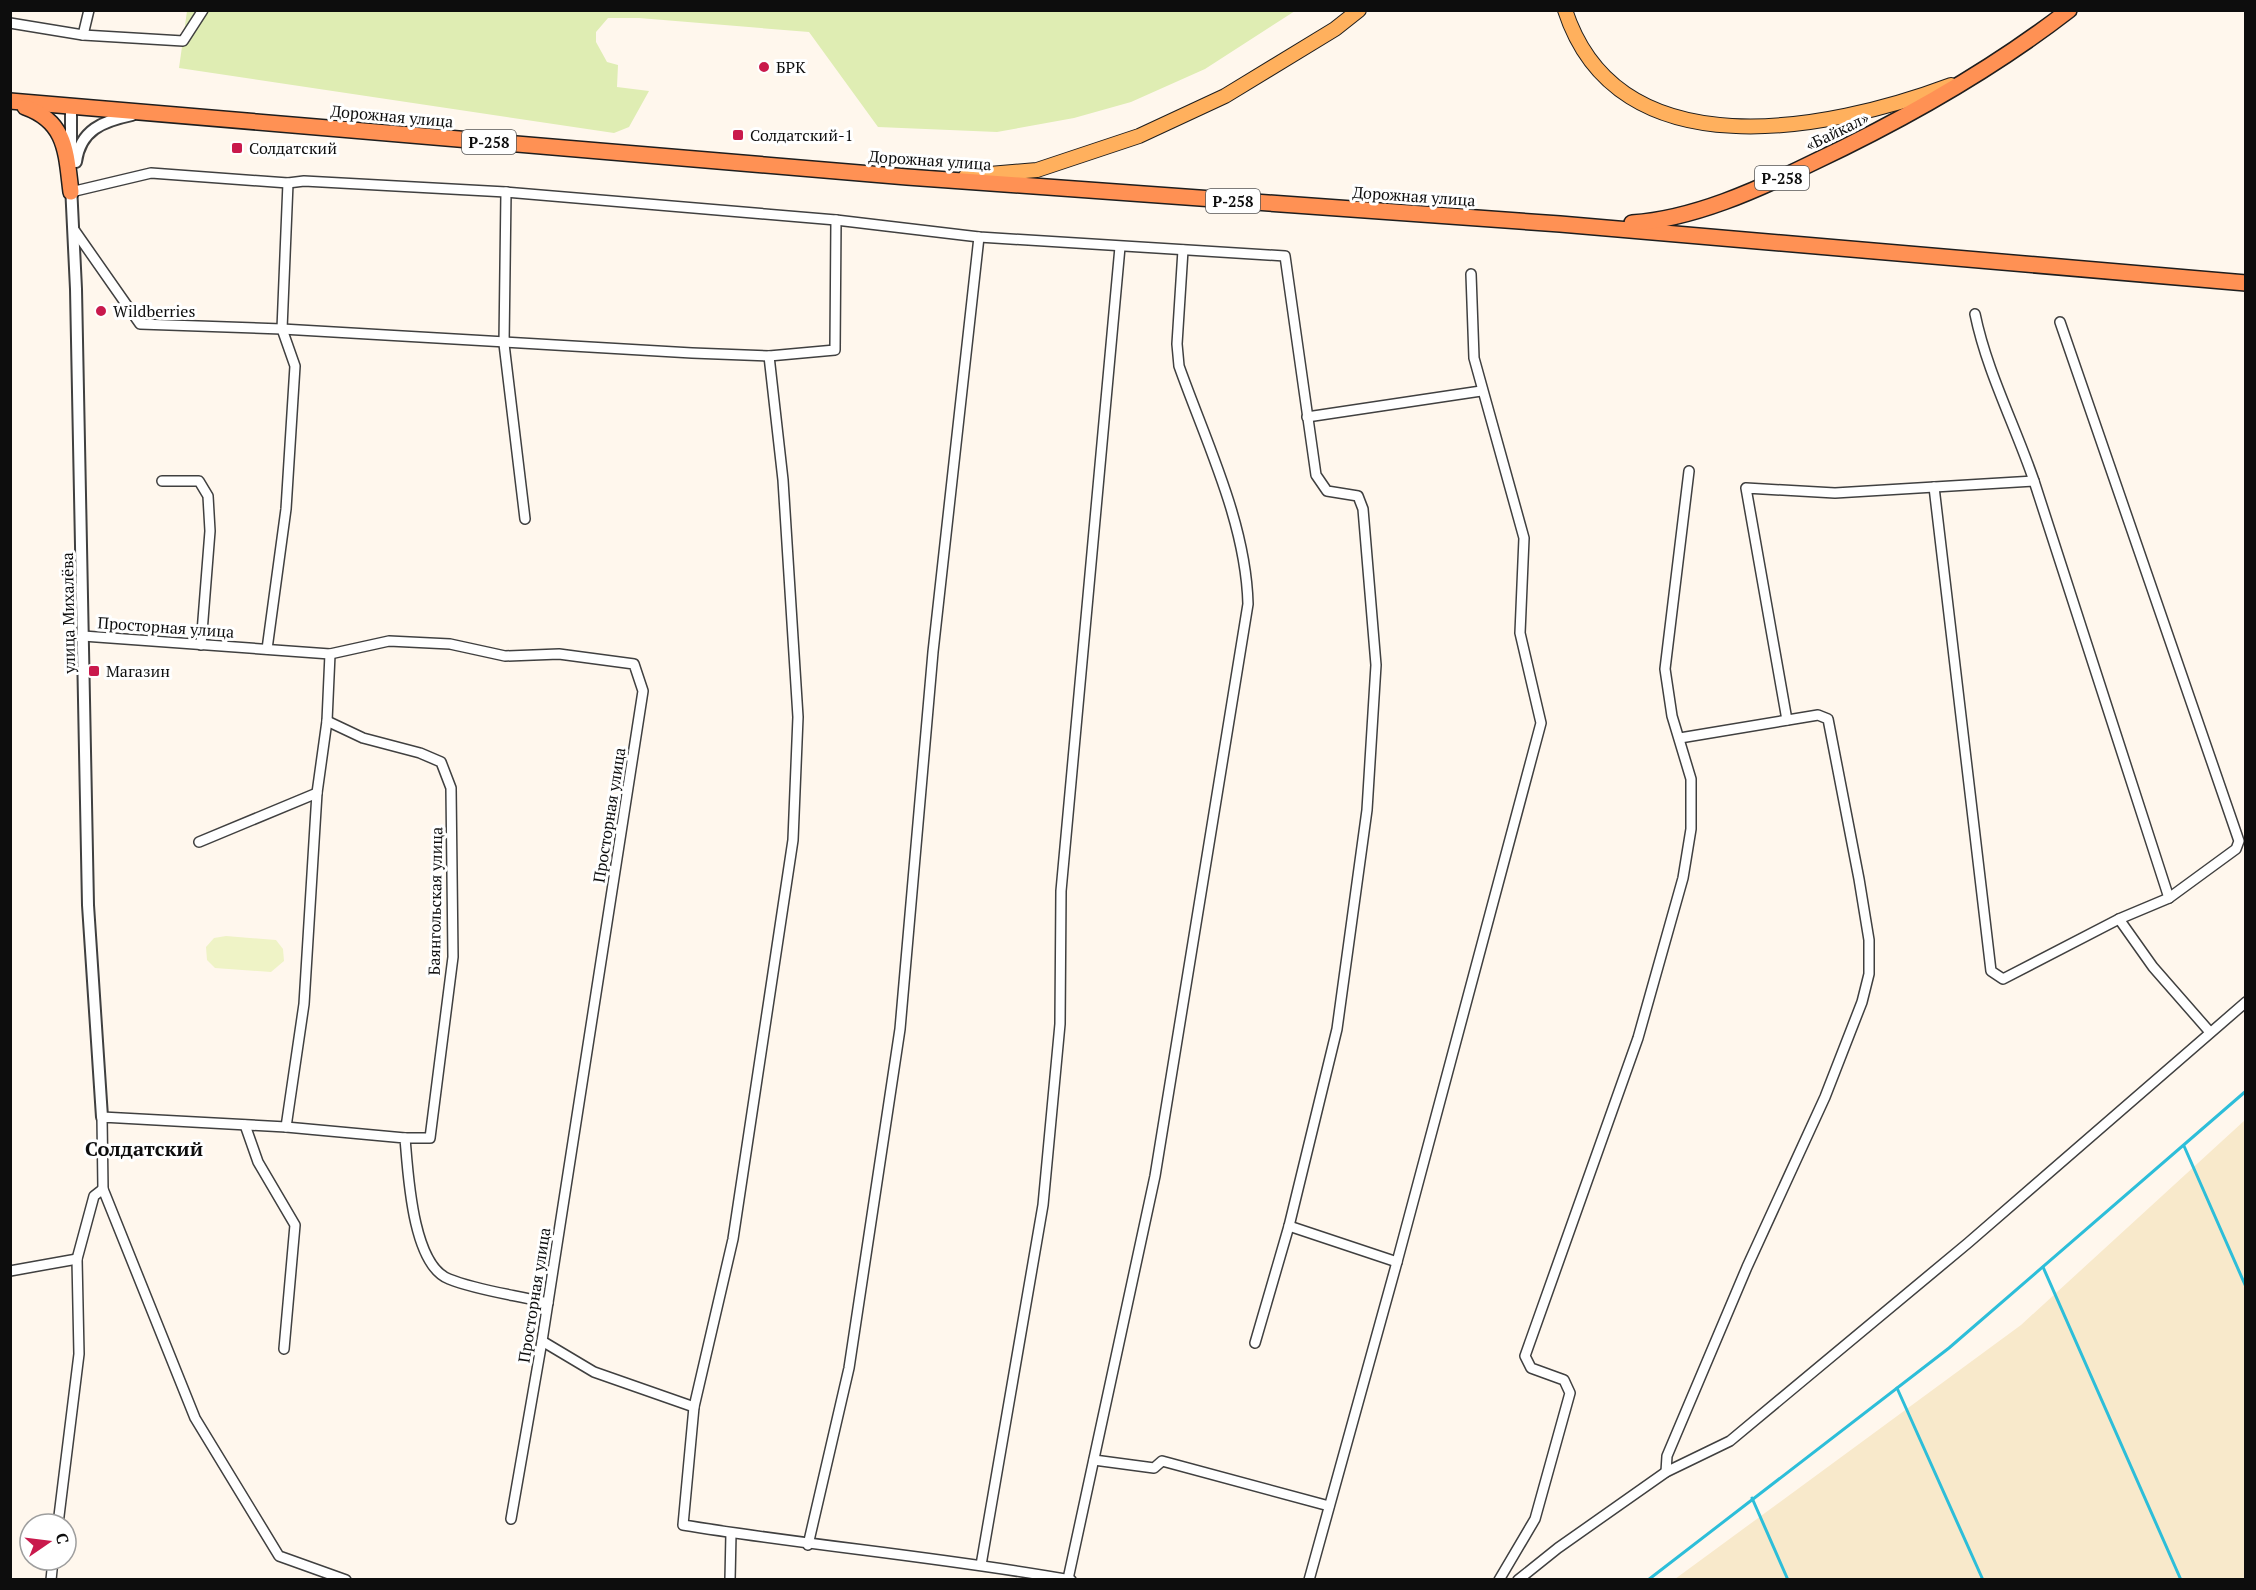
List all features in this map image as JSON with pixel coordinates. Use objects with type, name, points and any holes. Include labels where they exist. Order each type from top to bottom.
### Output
[{"type":"highway","name":"«Байкал»","points":[[1560,224],[1649,222],[1745,195],[1901,120],[1986,71],[2069,10]]},
{"type":"highway","name":"Дорожная улица","points":[[10,101],[907,177],[1560,224]]},
{"type":"highway","points":[[10,101],[30,108],[56,126],[63,140],[71,192]]},
{"type":"highway","points":[[1560,224],[2246,283]]},
{"type":"main road","points":[[907,177],[995,175],[1037,170],[1139,136],[1225,96],[1335,29],[1359,10]]},
{"type":"main road","points":[[1565,10],[1570,28],[1594,66],[1619,91],[1655,111],[1693,122],[1722,126],[1771,126],[1868,111],[1902,103],[1986,71]]},
{"type":"street","points":[[83,35],[89,10]]},
{"type":"street","points":[[10,23],[83,35],[183,41],[203,10]]},
{"type":"street","name":"улица Михалёва","points":[[71,107],[71,192],[75,231],[88,905],[102,1117]]},
{"type":"street","points":[[138,113],[104,122],[91,130],[81,142],[71,192],[151,173],[288,183],[304,181],[506,192],[836,220],[979,237],[1285,256],[1316,475],[1320,484],[1327,491],[1358,496],[1363,509],[1376,665],[1366,810],[1337,1029],[1289,1226],[1255,1343]]},
{"type":"street","points":[[267,649],[286,509],[296,366],[282,329],[288,183]]},
{"type":"street","points":[[506,192],[504,344],[525,519]]},
{"type":"street","points":[[75,231],[140,324],[282,329],[504,344],[769,356],[835,350],[836,220]]},
{"type":"street","points":[[808,1545],[849,1368],[900,1029],[933,652],[979,237]]},
{"type":"street","points":[[981,1565],[1043,1205],[1060,1024],[1061,891],[1120,247]]},
{"type":"street","points":[[769,356],[783,480],[798,717],[793,840],[733,1239],[694,1407],[682,1525],[808,1545],[981,1565],[1069,1579],[1155,1176],[1248,604],[1247,569],[1238,530],[1179,366],[1177,344],[1183,250]]},
{"type":"street","points":[[1309,1580],[1397,1262],[1541,723],[1520,633],[1525,577],[1524,538],[1516,502],[1481,391],[1474,358],[1470,274]]},
{"type":"street","points":[[1975,314],[1983,352],[2014,424],[2034,481],[2169,898]]},
{"type":"street","points":[[1934,487],[1991,971],[2003,980],[2119,919],[2169,898],[2236,849],[2239,841],[2060,322]]},
{"type":"street","points":[[1306,417],[1481,391]]},
{"type":"street","points":[[1499,1580],[1536,1519],[1570,1393],[1564,1380],[1531,1368],[1525,1356],[1638,1038],[1683,878],[1691,829],[1691,779],[1672,716],[1665,669],[1689,471]]},
{"type":"street","points":[[162,481],[199,480],[208,496],[210,531],[201,645]]},
{"type":"street","points":[[1786,720],[1746,488],[1836,493],[2034,481]]},
{"type":"street","name":"Просторная улица","points":[[83,636],[330,654],[389,641],[450,644],[505,656],[559,654],[634,664],[643,691],[542,1341],[511,1519]]},
{"type":"street","points":[[286,1127],[304,1004],[317,792],[327,721],[330,654]]},
{"type":"street","points":[[1666,1472],[1667,1456],[1747,1266],[1825,1097],[1862,1002],[1869,974],[1869,940],[1828,719],[1818,715],[1680,738]]},
{"type":"street","name":"Баянгольская улица","points":[[327,721],[363,738],[420,753],[441,762],[451,788],[453,957],[430,1138],[405,1138]]},
{"type":"street","points":[[199,842],[317,792]]},
{"type":"street","points":[[2119,919],[2153,967],[2210,1031]]},
{"type":"street","points":[[1518,1580],[1558,1548],[1666,1472],[1730,1441],[1968,1243],[2246,1002]]},
{"type":"street","points":[[346,1580],[279,1556],[195,1418],[103,1189],[102,1117],[286,1127],[405,1138],[411,1200],[428,1263],[447,1278],[548,1303]]},
{"type":"street","points":[[245,1125],[258,1162],[295,1225],[284,1349]]},
{"type":"street","points":[[59,1512],[79,1354],[77,1259],[94,1196],[103,1189]]},
{"type":"street","points":[[1289,1226],[1397,1262]]},
{"type":"street","points":[[10,1271],[77,1259]]},
{"type":"street","points":[[542,1341],[594,1372],[694,1407]]},
{"type":"street","points":[[1094,1460],[1154,1468],[1162,1461],[1329,1506]]},
{"type":"street","points":[[730,1580],[731,1533]]},
{"type":"shaded area","points":[[2245,1120],[2245,1579],[1675,1579],[2021,1325]]},
{"type":"green space","points":[[187,11],[1295,11],[1205,69],[1131,102],[1074,118],[997,132],[878,127],[809,32],[639,18],[608,18],[596,32],[596,42],[607,62],[618,65],[617,87],[649,91],[629,127],[614,133],[179,68]]},
{"type":"green space","points":[[226,936],[276,940],[283,949],[284,961],[271,972],[215,968],[207,960],[206,947],[214,938]]},
{"type":"waterway","points":[[1648,1580],[1949,1348],[2246,1091]]},
{"type":"waterway","points":[[2184,1146],[2246,1287]]},
{"type":"waterway","points":[[2043,1267],[2181,1580]]},
{"type":"waterway","points":[[1897,1388],[1983,1580]]},
{"type":"waterway","points":[[1752,1498],[1788,1580]]},
{"type":"place","name":"БРК","points":[[764,67]]},
{"type":"place","name":"Солдатский-1","points":[[738,135]]},
{"type":"place","name":"Солдатский","points":[[237,148]]},
{"type":"place","name":"Wildberries","points":[[101,311]]},
{"type":"place","name":"Магазин","points":[[94,671]]},
{"type":"district","name":"Солдатский","points":[[144,1148]]}]
